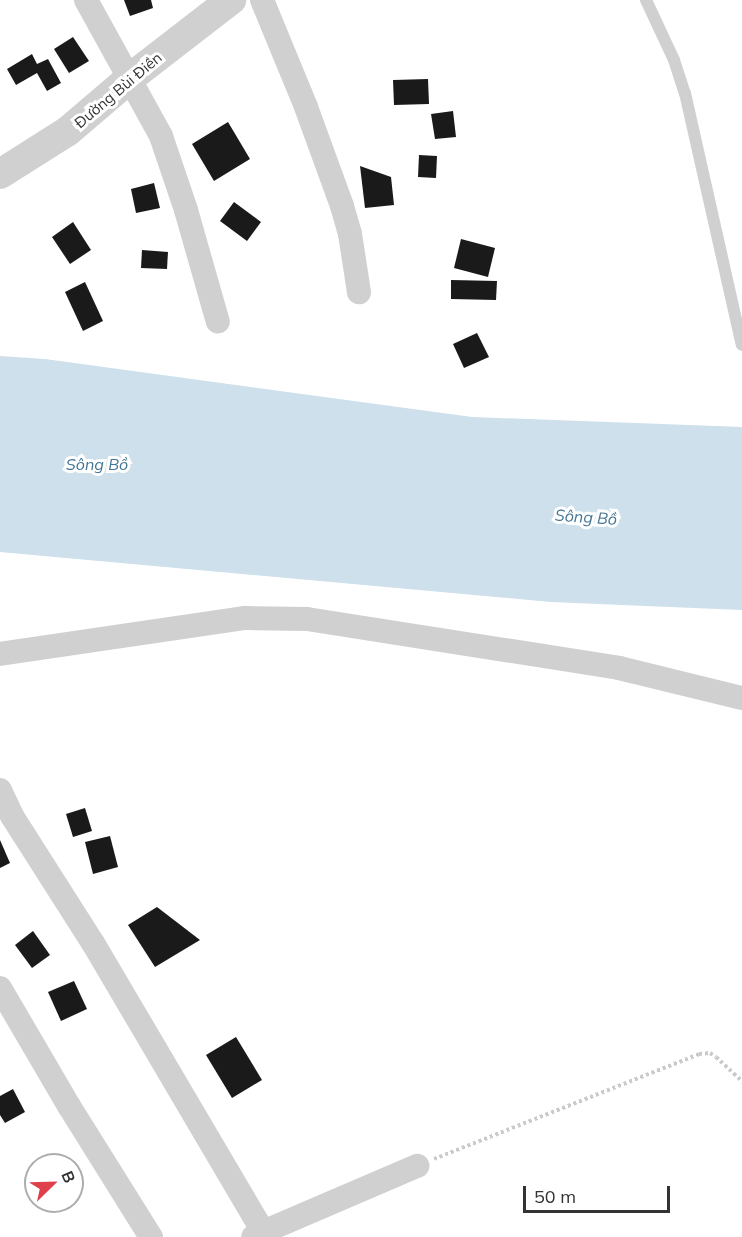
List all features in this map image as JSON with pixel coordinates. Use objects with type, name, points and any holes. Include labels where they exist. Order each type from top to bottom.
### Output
[{"type":"street","points":[[86,0],[156,127],[170,162],[218,322]]},
{"type":"street","name":"Đường Bùi Điền","points":[[0,174],[68,131],[130,78],[231,0]]},
{"type":"street","points":[[262,0],[306,107],[342,206],[350,234],[359,292]]},
{"type":"street","points":[[0,654],[245,618],[308,619],[620,668],[742,698]]},
{"type":"street","points":[[1,795],[93,943],[258,1234],[417,1166]]},
{"type":"street","points":[[0,988],[69,1106],[152,1237]]},
{"type":"lane","points":[[646,0],[674,60],[685,93],[742,345]]},
{"type":"path","points":[[417,1166],[699,1054],[710,1053],[742,1081]]},
{"type":"water","name":"Sông Bồ","points":[[0,356],[45,359],[472,417],[742,427],[742,610],[551,602],[0,552]]},
{"type":"building","points":[[124,0],[151,0],[153,8],[130,16]]},
{"type":"building","points":[[73,37],[89,61],[69,73],[54,49]]},
{"type":"building","points":[[32,54],[37,64],[48,59],[61,83],[47,91],[37,73],[16,85],[7,69]]},
{"type":"building","points":[[428,79],[429,104],[394,105],[393,80]]},
{"type":"building","points":[[453,111],[456,137],[435,139],[431,114]]},
{"type":"building","points":[[228,122],[250,159],[214,181],[192,144]]},
{"type":"building","points":[[419,155],[437,156],[436,178],[418,177]]},
{"type":"building","points":[[360,166],[391,177],[394,205],[365,208]]},
{"type":"building","points":[[154,183],[160,208],[136,213],[131,189]]},
{"type":"building","points":[[234,202],[261,222],[247,241],[220,221]]},
{"type":"building","points":[[73,222],[91,250],[70,264],[52,237]]},
{"type":"building","points":[[461,239],[495,248],[488,277],[454,268]]},
{"type":"building","points":[[142,250],[168,252],[167,269],[141,268]]},
{"type":"building","points":[[451,280],[497,281],[496,300],[451,299]]},
{"type":"building","points":[[85,282],[103,321],[83,331],[65,292]]},
{"type":"building","points":[[477,333],[489,357],[464,368],[453,344]]},
{"type":"building","points":[[85,808],[92,831],[73,837],[66,814]]},
{"type":"building","points":[[110,836],[118,867],[93,874],[85,842]]},
{"type":"building","points":[[0,840],[10,863],[0,868]]},
{"type":"building","points":[[157,907],[200,940],[155,967],[128,925]]},
{"type":"building","points":[[33,931],[50,955],[32,968],[15,945]]},
{"type":"building","points":[[74,981],[87,1009],[61,1021],[48,992]]},
{"type":"building","points":[[236,1037],[262,1080],[232,1098],[206,1055]]},
{"type":"building","points":[[13,1089],[25,1112],[5,1123],[0,1115],[0,1096]]}]
